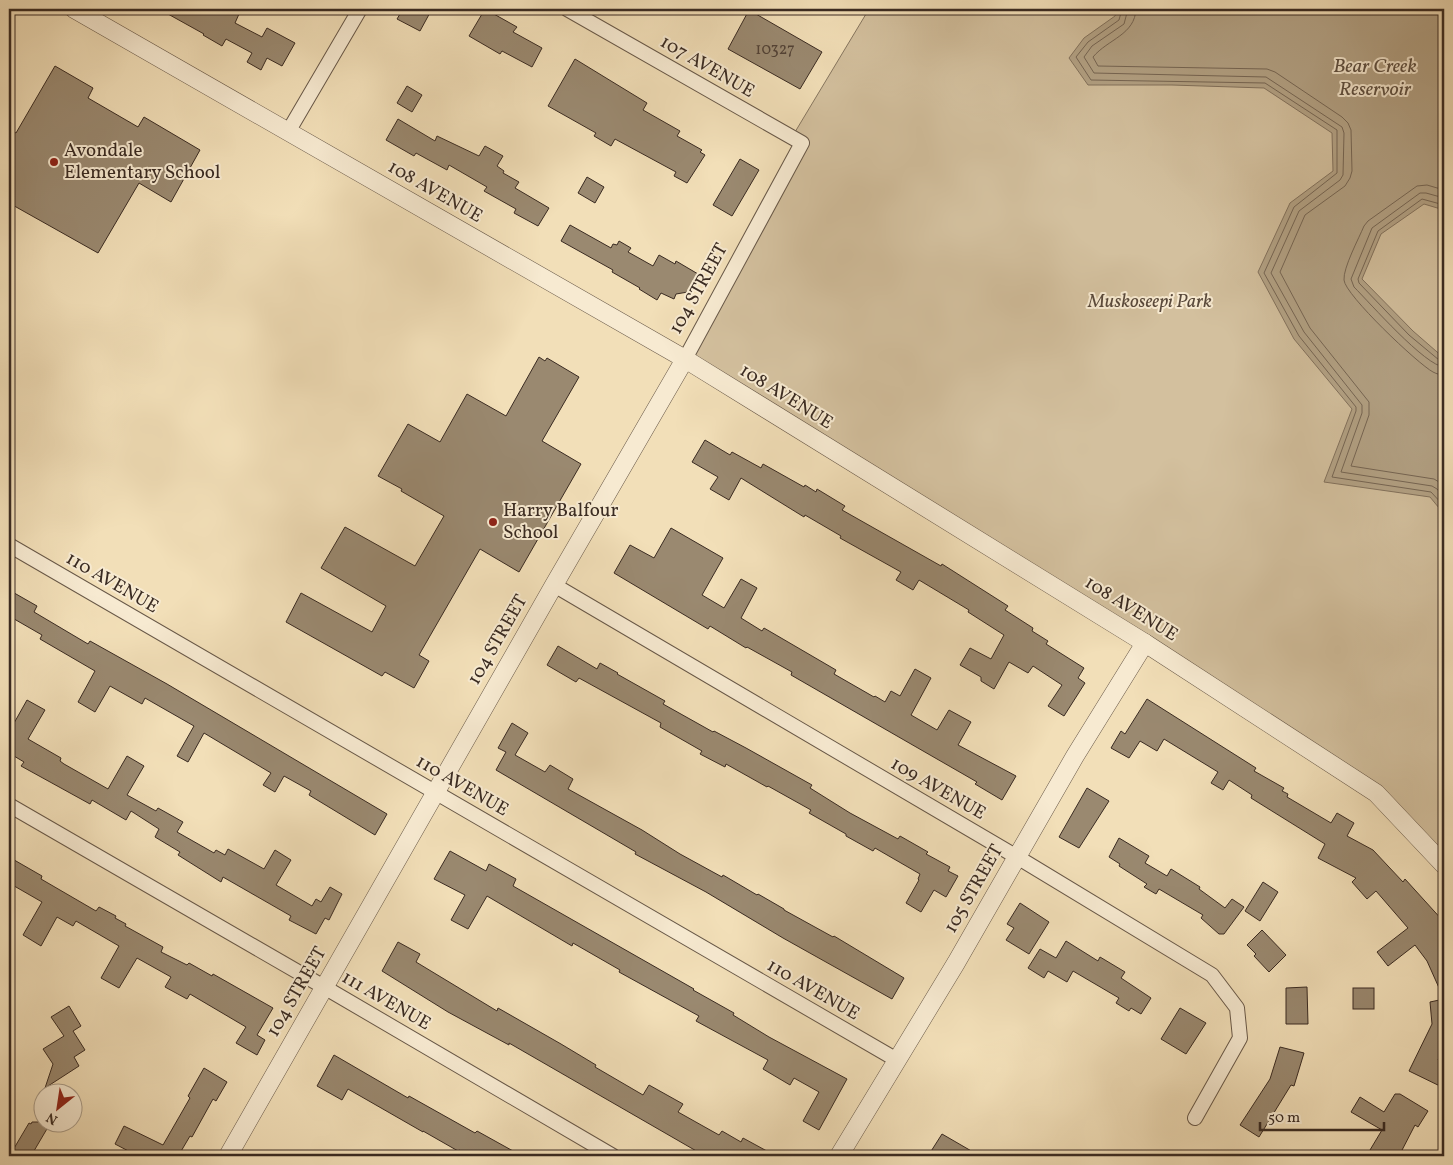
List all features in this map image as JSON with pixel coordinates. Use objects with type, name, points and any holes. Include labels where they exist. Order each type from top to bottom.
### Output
[{"type":"street","name":"108 AVENUE","points":[[74,9],[685,360],[1145,643],[1376,793],[1444,865]]},
{"type":"street","points":[[288,132],[360,9]]},
{"type":"street","name":"107 AVENUE","points":[[567,9],[802,143]]},
{"type":"street","name":"104 STREET","points":[[228,1156],[435,792],[685,360],[802,143]]},
{"type":"street","name":"110 AVENUE","points":[[9,545],[897,1060]]},
{"type":"street","name":"109 AVENUE","points":[[554,585],[1017,857],[1212,975],[1237,1008],[1240,1038],[1195,1118]]},
{"type":"street","name":"105 STREET","points":[[839,1156],[956,963],[1076,756],[1145,643]]},
{"type":"street","name":"111 AVENUE","points":[[9,805],[613,1156]]},
{"type":"green space","name":"Muskoseepi Park","points":[[858,9],[1444,9],[1444,875],[1361,778],[681,361],[802,144],[792,137],[866,14]]},
{"type":"water","name":"Bear Creek Reservoir","points":[[1118,9],[1444,9],[1444,210],[1424,204],[1381,234],[1362,279],[1413,331],[1444,358],[1444,514],[1430,497],[1324,482],[1352,409],[1294,339],[1258,272],[1290,203],[1333,171],[1332,133],[1264,88],[1088,85],[1069,58],[1084,38],[1115,16]]},
{"type":"building","points":[[159,9],[228,9],[239,14],[235,23],[262,37],[267,28],[295,43],[282,66],[267,58],[261,70],[247,62],[252,53],[226,39],[222,46]]},
{"type":"building","points":[[403,9],[432,9],[420,31],[397,19]]},
{"type":"building","points":[[485,9],[517,27],[513,32],[542,48],[532,67],[502,51],[500,54],[469,36]]},
{"type":"building","points":[[749,10],[822,52],[800,89],[728,49]]},
{"type":"building","points":[[575,59],[647,103],[643,110],[680,131],[677,136],[702,150],[700,152],[705,155],[687,183],[674,176],[676,172],[615,139],[611,146],[594,136],[596,133],[548,106]]},
{"type":"building","name":"Avondale Elementary School","points":[[55,66],[93,88],[88,98],[138,127],[144,117],[200,150],[171,202],[139,183],[98,253],[9,203],[9,141],[14,132],[16,133]]},
{"type":"building","points":[[407,86],[422,95],[412,112],[397,103]]},
{"type":"building","points":[[398,119],[435,141],[437,136],[479,156],[485,146],[503,156],[497,166],[504,171],[503,173],[519,182],[515,188],[549,208],[538,226],[514,213],[516,209],[484,191],[487,187],[449,165],[447,170],[416,153],[414,156],[386,140]]},
{"type":"building","points":[[740,159],[759,170],[732,216],[713,205]]},
{"type":"building","points":[[587,177],[604,187],[595,203],[578,193]]},
{"type":"building","points":[[570,225],[611,248],[613,244],[617,245],[619,241],[631,248],[628,252],[653,266],[659,255],[675,264],[676,261],[698,274],[688,292],[676,294],[674,299],[661,293],[657,300],[612,272],[613,270],[561,241]]},
{"type":"building","name":"Harry Balfour School","points":[[539,357],[545,361],[547,358],[579,377],[542,441],[581,464],[519,572],[480,549],[419,655],[429,661],[414,688],[385,672],[382,676],[286,622],[301,593],[372,632],[386,606],[321,568],[345,527],[415,566],[444,516],[378,476],[408,424],[440,442],[467,394],[506,416]]},
{"type":"building","points":[[705,440],[730,455],[732,452],[761,468],[763,464],[804,487],[805,485],[816,492],[817,489],[845,506],[842,510],[941,566],[942,564],[1008,606],[1005,610],[1033,628],[1032,631],[1048,641],[1046,644],[1084,668],[1078,678],[1085,683],[1064,716],[1048,706],[1062,685],[1033,666],[1028,673],[1009,662],[994,689],[981,681],[981,677],[960,665],[970,648],[991,659],[1004,635],[968,612],[969,610],[919,580],[913,590],[896,580],[901,572],[840,538],[841,536],[805,515],[804,517],[741,478],[729,500],[710,489],[718,477],[692,462]]},
{"type":"building","points":[[671,528],[723,558],[702,595],[724,608],[741,579],[757,588],[741,618],[762,631],[764,628],[836,670],[834,674],[885,702],[891,691],[900,696],[915,669],[931,678],[911,715],[937,730],[949,710],[971,722],[958,745],[1016,776],[1002,800],[975,784],[977,782],[791,675],[792,672],[746,648],[710,626],[708,629],[614,573],[630,545],[654,558]]},
{"type":"building","points":[[9,590],[37,606],[34,612],[88,644],[90,641],[167,684],[387,814],[375,835],[309,795],[311,791],[284,776],[275,792],[263,785],[271,773],[204,733],[188,762],[177,756],[194,726],[145,698],[142,704],[110,686],[95,712],[78,702],[95,671],[40,639],[42,635],[9,616]]},
{"type":"building","points":[[558,646],[597,669],[600,663],[618,673],[665,701],[663,704],[812,785],[810,788],[850,813],[898,839],[900,836],[928,852],[926,854],[950,867],[948,871],[958,876],[946,897],[934,890],[921,912],[906,903],[919,880],[920,874],[875,848],[873,851],[846,836],[846,834],[809,813],[811,810],[768,786],[726,764],[725,767],[700,754],[702,751],[660,727],[661,723],[579,678],[576,682],[547,665]]},
{"type":"building","points":[[1147,699],[1256,768],[1254,771],[1284,788],[1282,791],[1288,794],[1287,797],[1331,823],[1337,813],[1354,823],[1347,836],[1373,850],[1403,882],[1405,879],[1444,922],[1444,999],[1427,961],[1415,945],[1388,966],[1377,952],[1408,928],[1376,891],[1367,899],[1352,882],[1356,878],[1318,858],[1325,844],[1251,798],[1252,795],[1229,780],[1223,790],[1211,783],[1218,772],[1164,739],[1157,751],[1140,741],[1129,758],[1111,748],[1121,731],[1125,734]]},
{"type":"building","points":[[27,700],[45,710],[28,739],[61,758],[60,761],[64,764],[108,789],[127,756],[144,766],[127,795],[156,811],[158,808],[183,822],[177,832],[214,853],[216,850],[225,855],[228,849],[264,869],[275,850],[291,860],[276,885],[312,906],[316,899],[321,902],[330,887],[342,894],[329,920],[325,918],[316,934],[289,920],[291,916],[223,877],[221,882],[178,855],[180,852],[155,837],[159,829],[131,811],[126,820],[92,800],[90,804],[21,766],[24,762],[9,753],[9,732]]},
{"type":"building","points":[[512,723],[528,733],[515,755],[545,772],[550,765],[573,779],[568,789],[642,830],[680,854],[722,877],[723,875],[834,936],[904,978],[892,999],[706,892],[635,854],[636,852],[496,770],[506,752],[498,748]]},
{"type":"building","points":[[1087,788],[1109,801],[1079,848],[1059,837]]},
{"type":"building","points":[[1119,838],[1149,856],[1145,863],[1167,876],[1171,869],[1200,887],[1199,889],[1225,908],[1232,899],[1244,907],[1224,934],[1219,934],[1201,918],[1203,915],[1159,889],[1156,894],[1144,887],[1147,884],[1119,866],[1120,864],[1109,857]]},
{"type":"building","points":[[450,851],[486,871],[489,864],[516,879],[513,886],[694,989],[769,1037],[847,1079],[819,1130],[803,1121],[819,1092],[794,1078],[790,1085],[763,1069],[768,1060],[696,1021],[699,1016],[619,972],[620,970],[573,943],[572,946],[487,896],[468,929],[451,920],[465,895],[434,879]]},
{"type":"building","points":[[9,857],[42,876],[41,879],[96,911],[99,907],[116,916],[115,918],[126,924],[125,926],[163,947],[161,952],[187,965],[189,963],[212,976],[213,974],[273,1008],[257,1035],[265,1040],[257,1055],[236,1043],[246,1027],[190,994],[187,999],[165,987],[171,977],[137,958],[119,988],[101,978],[119,946],[76,921],[73,926],[57,917],[41,946],[23,935],[42,902],[9,883]]},
{"type":"building","points":[[1263,882],[1278,892],[1260,921],[1245,911]]},
{"type":"building","points":[[1020,903],[1049,922],[1029,954],[1006,940],[1014,928],[1007,924]]},
{"type":"building","points":[[1262,930],[1286,955],[1269,972],[1254,956],[1256,954],[1247,945]]},
{"type":"building","points":[[1066,941],[1098,961],[1100,957],[1125,972],[1121,978],[1151,998],[1141,1014],[1131,1008],[1129,1011],[1116,1003],[1119,998],[1073,971],[1067,982],[1048,971],[1044,978],[1028,968],[1040,949],[1056,958]]},
{"type":"building","points":[[398,942],[420,954],[416,962],[497,1011],[498,1008],[561,1044],[596,1065],[595,1067],[643,1095],[649,1085],[683,1104],[678,1112],[719,1135],[722,1131],[741,1142],[743,1138],[776,1156],[705,1156],[509,1043],[509,1045],[448,1012],[382,971]]},
{"type":"building","points":[[1307,987],[1308,1024],[1286,1024],[1286,988]]},
{"type":"building","points":[[1353,988],[1374,988],[1374,1009],[1353,1009]]},
{"type":"building","points":[[1444,999],[1444,1055],[1440,1055],[1438,1060],[1444,1063],[1444,1088],[1409,1071],[1432,1024],[1430,1002]]},
{"type":"building","points":[[69,1006],[81,1026],[73,1031],[85,1050],[74,1057],[79,1066],[54,1082],[47,1082],[53,1064],[43,1049],[64,1036],[51,1017]]},
{"type":"building","points":[[1180,1008],[1206,1023],[1186,1054],[1161,1039]]},
{"type":"building","points":[[1280,1047],[1304,1053],[1294,1086],[1291,1085],[1259,1137],[1240,1125],[1270,1079]]},
{"type":"building","points":[[334,1055],[408,1098],[409,1096],[475,1133],[477,1131],[522,1156],[471,1156],[423,1132],[348,1089],[342,1100],[317,1086]]},
{"type":"building","points":[[204,1068],[227,1082],[216,1101],[213,1099],[192,1137],[190,1136],[180,1153],[186,1156],[138,1156],[115,1144],[124,1126],[163,1145],[190,1098],[188,1096]]},
{"type":"building","points":[[1395,1094],[1400,1094],[1428,1111],[1418,1127],[1415,1125],[1400,1154],[1381,1156],[1370,1150],[1382,1130],[1351,1112],[1360,1097],[1384,1112]]},
{"type":"building","points":[[32,1122],[32,1132],[45,1132],[31,1156],[23,1156],[13,1150],[29,1123],[31,1124]]},
{"type":"building","points":[[942,1134],[980,1156],[928,1156]]},
{"type":"place","name":"Avondale Elementary School","points":[[54,162]]},
{"type":"place","name":"Harry Balfour School","points":[[493,522]]}]
